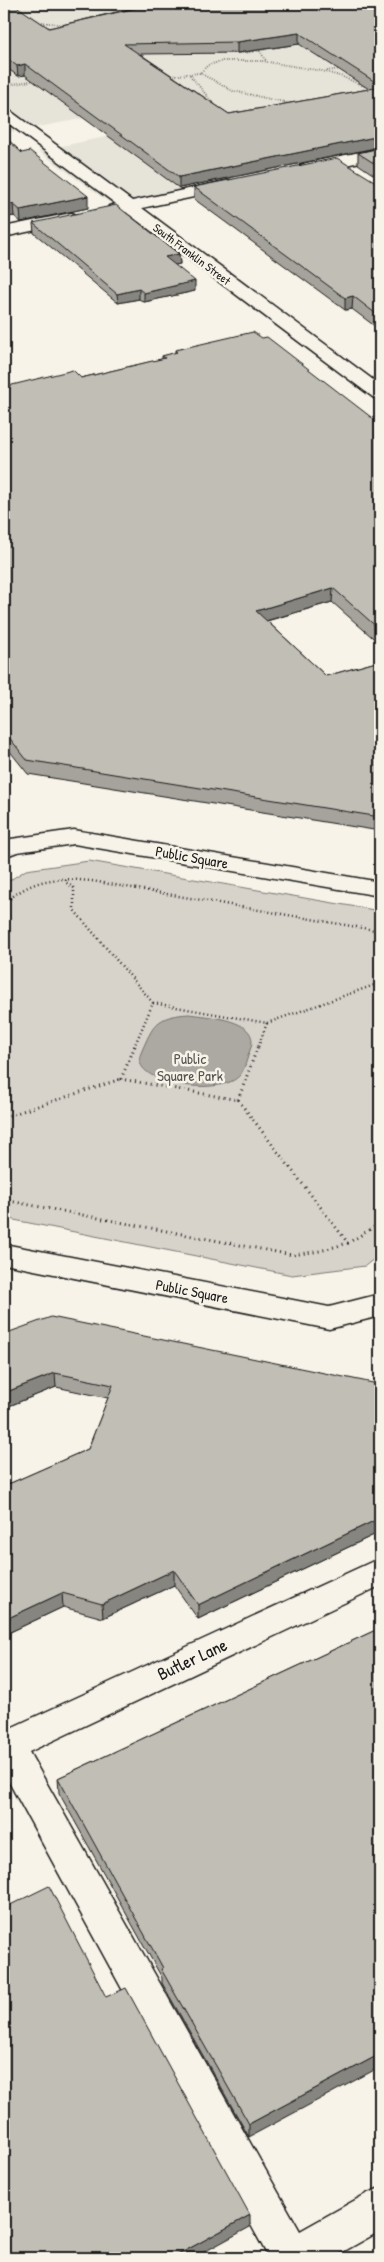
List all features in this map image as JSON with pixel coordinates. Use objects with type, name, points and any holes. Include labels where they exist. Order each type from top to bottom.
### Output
[{"type":"street","name":"South Franklin Street","points":[[4,113],[380,394]]},
{"type":"street","points":[[291,172],[380,153]]},
{"type":"street","points":[[339,161],[358,173]]},
{"type":"street","points":[[4,232],[244,182]]},
{"type":"street","name":"Public Square","points":[[6,845],[74,837],[380,889]]},
{"type":"street","name":"Public Square","points":[[4,1254],[329,1318],[380,1305]]},
{"type":"street","name":"Butler Lane","points":[[5,1746],[380,1571]]},
{"type":"street","points":[[5,1746],[292,2258],[380,2208]]},
{"type":"path","points":[[110,4],[115,9],[111,17]]},
{"type":"path","points":[[25,12],[55,32]]},
{"type":"path","points":[[41,22],[71,26]]},
{"type":"path","points":[[185,53],[221,54],[260,51],[298,43]]},
{"type":"path","points":[[260,51],[267,62]]},
{"type":"path","points":[[173,82],[166,76],[200,73],[208,64],[241,60],[267,62],[325,72],[352,79],[371,88]]},
{"type":"path","points":[[325,72],[343,68]]},
{"type":"path","points":[[200,73],[219,87],[240,94],[299,104],[279,106]]},
{"type":"path","points":[[190,75],[219,110]]},
{"type":"path","points":[[4,86],[43,78]]},
{"type":"path","points":[[4,904],[30,884],[57,878],[92,881],[380,931]]},
{"type":"path","points":[[66,879],[66,882],[74,888],[74,910],[153,1003],[267,1023],[380,983]]},
{"type":"path","points":[[121,1079],[153,1003]]},
{"type":"path","points":[[238,1100],[267,1023]]},
{"type":"path","points":[[4,1117],[121,1079],[238,1100],[348,1243]]},
{"type":"path","points":[[4,1200],[292,1255],[320,1251],[348,1243],[374,1227],[380,1220]]},
{"type":"shaded area","points":[[4,4],[374,4],[380,7],[380,152],[114,206],[38,151],[215,114],[191,98],[12,132],[4,125]]},
{"type":"shaded area","points":[[189,1014],[232,1022],[249,1032],[252,1040],[250,1050],[245,1067],[240,1075],[230,1082],[215,1086],[178,1084],[161,1080],[148,1073],[140,1064],[141,1053],[149,1035],[157,1024],[169,1017]]},
{"type":"green space","name":"Public Square Park","points":[[89,861],[380,911],[380,1254],[365,1266],[292,1275],[4,1218],[4,884],[26,870]]},
{"type":"building","points":[[4,4],[13,4],[49,28],[145,6],[142,4],[359,4],[380,16],[380,85],[299,33],[237,42],[124,44],[229,114],[380,87],[380,136],[179,177],[25,64],[17,66],[4,56]]},
{"type":"building","points":[[4,136],[22,153],[30,151],[88,196],[20,210],[13,204],[4,206]]},
{"type":"building","points":[[380,148],[380,167],[358,153]]},
{"type":"building","points":[[337,158],[380,183],[380,317],[353,296],[345,298],[194,187]]},
{"type":"building","points":[[116,205],[179,254],[165,257],[195,281],[144,293],[139,289],[117,294],[33,223]]},
{"type":"building","points":[[253,332],[262,338],[267,337],[380,424],[380,630],[333,588],[256,611],[326,676],[380,661],[380,817],[27,760],[4,731],[4,387],[73,370],[81,378],[165,358],[162,356],[177,352],[175,350]]},
{"type":"building","points":[[51,1317],[378,1384],[380,1387],[380,1518],[198,1605],[174,1570],[102,1604],[62,1593],[4,1620],[4,1486],[88,1449],[113,1385],[55,1373],[4,1393],[4,1334]]},
{"type":"building","points":[[380,1628],[380,2054],[249,2124],[161,1969],[163,1968],[58,1778]]},
{"type":"building","points":[[49,1886],[106,1997],[126,1988],[250,2215],[172,2258],[4,2258],[4,1908]]}]
